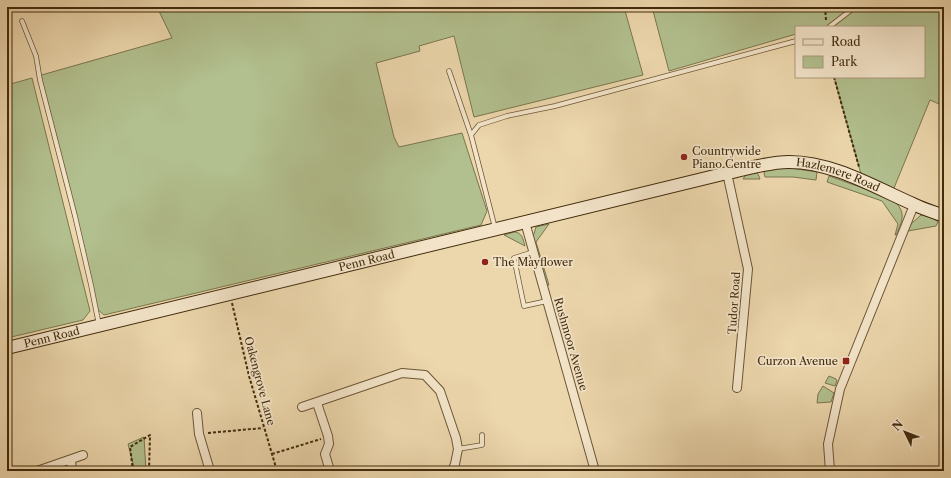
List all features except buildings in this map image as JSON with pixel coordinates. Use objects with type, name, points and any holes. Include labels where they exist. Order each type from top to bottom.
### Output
[{"type":"main road","name":"Hazlemere Road","points":[[726,173],[775,163],[791,162],[828,168],[864,181],[914,205],[944,216]]},
{"type":"main road","name":"Penn Road","points":[[7,348],[726,173]]},
{"type":"street","name":"Tudor Road","points":[[726,173],[748,269],[737,388]]},
{"type":"street","points":[[830,471],[828,444],[840,389],[914,205]]},
{"type":"street","name":"Rushmoor Avenue","points":[[525,222],[595,471]]},
{"type":"street","points":[[302,407],[402,373],[425,375],[440,391],[456,438],[458,449],[452,471]]},
{"type":"street","points":[[317,402],[328,436],[329,444],[325,454],[330,471]]},
{"type":"street","points":[[197,413],[199,434],[210,471]]},
{"type":"street","points":[[37,471],[83,455]]},
{"type":"street","points":[[71,460],[72,471]]},
{"type":"lane","points":[[830,26],[855,7]]},
{"type":"lane","points":[[22,21],[36,56],[40,80],[91,285],[99,326]]},
{"type":"lane","points":[[471,135],[479,125],[507,116],[555,106],[795,41]]},
{"type":"lane","points":[[449,71],[471,135],[496,230]]},
{"type":"lane","points":[[533,252],[514,258],[524,306],[547,301]]},
{"type":"lane","points":[[458,449],[482,445],[482,435]]},
{"type":"path","points":[[825,7],[826,20]]},
{"type":"path","points":[[834,78],[855,155],[864,181]]},
{"type":"path","name":"Oakengrove Lane","points":[[230,294],[263,428],[278,471]]},
{"type":"path","points":[[199,434],[263,428]]},
{"type":"path","points":[[133,471],[130,447],[150,435],[149,471]]},
{"type":"path","points":[[272,454],[328,436]]},
{"type":"green space","points":[[157,7],[624,7],[643,75],[474,117],[454,36],[419,46],[420,51],[376,63],[394,137],[399,147],[462,133],[487,211],[481,225],[104,315],[96,308],[38,76],[172,38]]},
{"type":"green space","points":[[652,7],[944,7],[944,106],[930,100],[894,188],[861,174],[834,78],[925,78],[925,26],[795,26],[795,34],[669,71]]},
{"type":"green space","points":[[32,78],[90,311],[83,320],[7,338],[7,85]]},
{"type":"green space","points":[[784,167],[817,172],[816,180],[793,177],[765,177],[765,169]]},
{"type":"green space","points":[[755,172],[758,174],[760,179],[743,179],[746,174]]},
{"type":"green space","points":[[829,176],[891,198],[899,207],[902,215],[901,224],[896,235],[898,224],[882,201],[827,182]]},
{"type":"green space","points":[[921,215],[931,217],[938,222],[936,226],[908,231],[911,224]]},
{"type":"green space","points":[[549,224],[536,242],[549,285],[546,286],[533,237],[536,227]]},
{"type":"green space","points":[[514,232],[519,233],[523,238],[525,246],[504,235]]},
{"type":"green space","points":[[829,376],[836,379],[837,381],[835,386],[825,383]]},
{"type":"green space","points":[[823,386],[834,393],[831,402],[817,403],[818,394]]},
{"type":"green space","points":[[144,437],[146,471],[135,471],[128,444]]},
{"type":"place","name":"Countrywide Piano Centre","points":[[684,157]]},
{"type":"place","name":"The Mayflower","points":[[485,262]]},
{"type":"place","name":"Curzon Avenue","points":[[846,361]]}]
